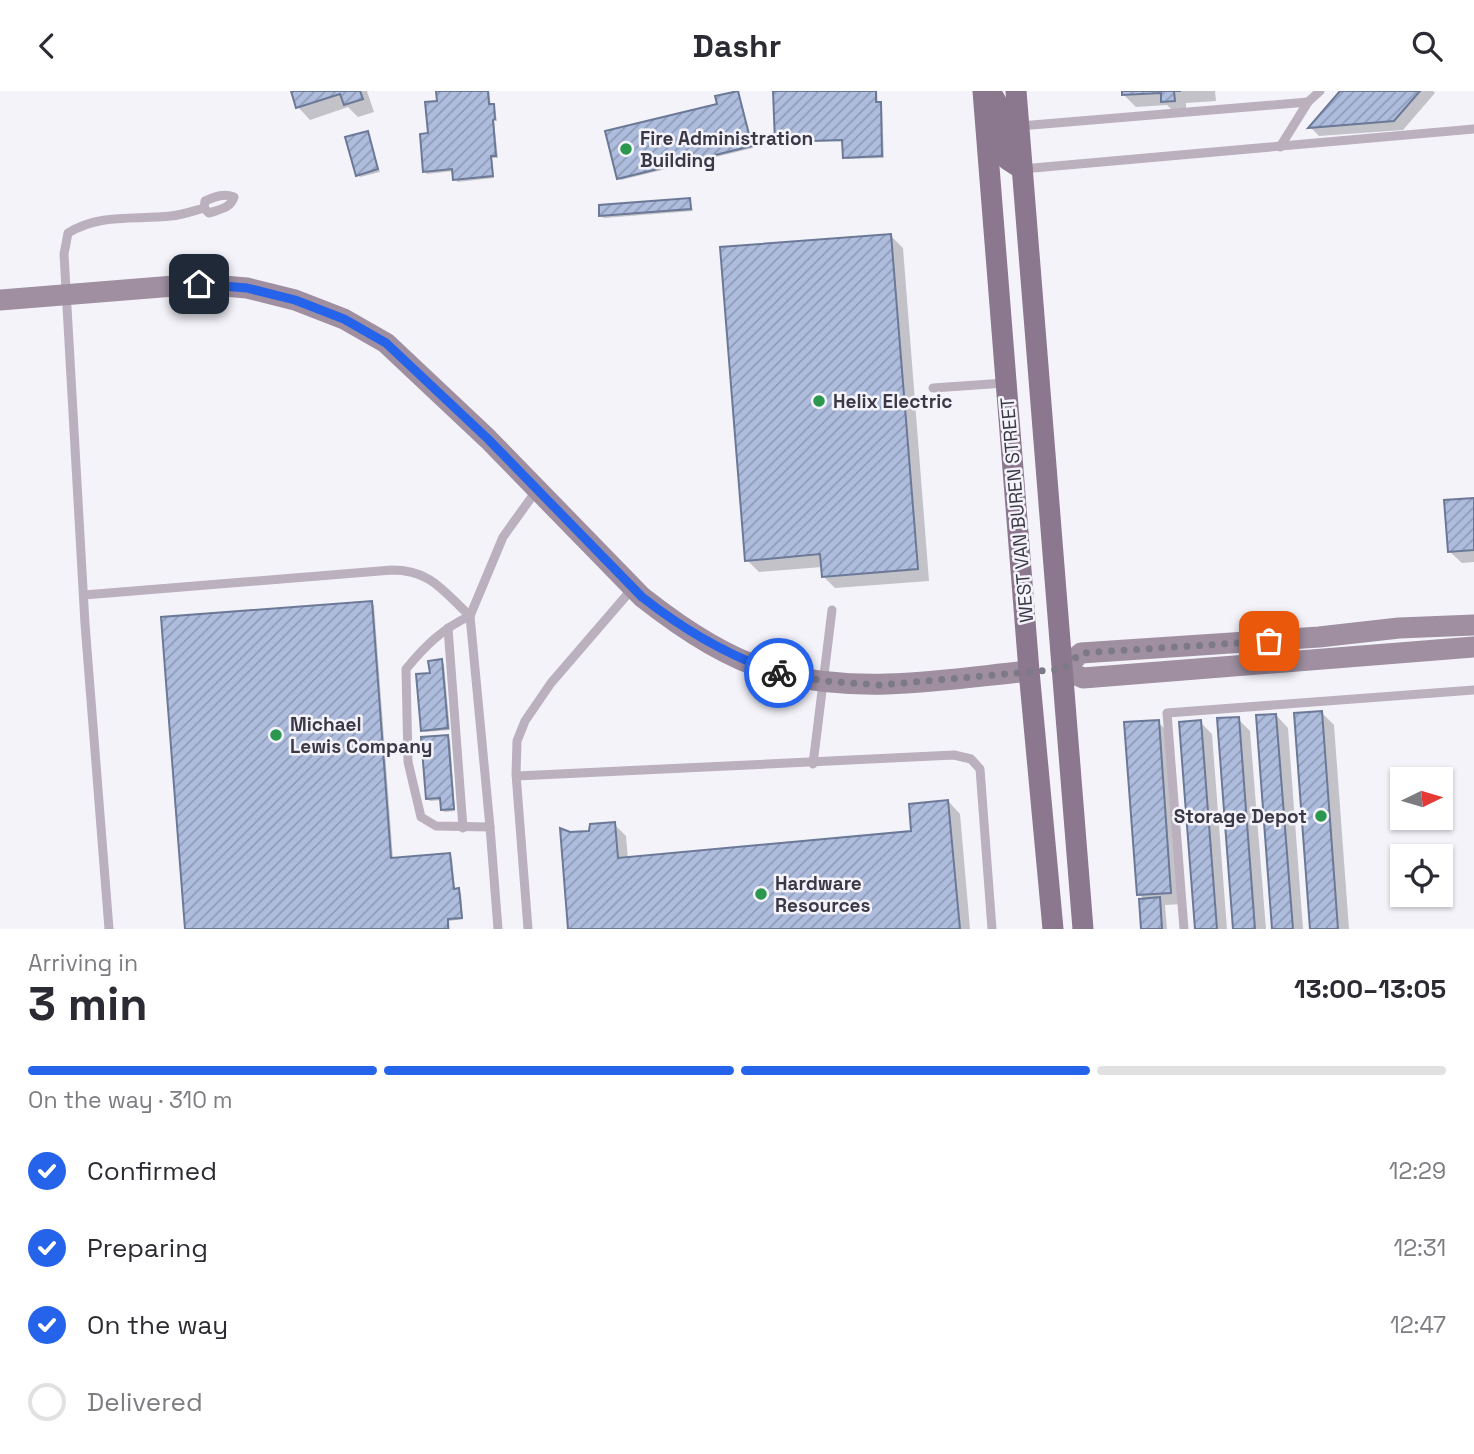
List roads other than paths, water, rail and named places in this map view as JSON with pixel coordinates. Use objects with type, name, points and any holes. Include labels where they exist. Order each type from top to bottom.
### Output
[{"type":"main road","name":"WEST VAN BUREN STREET","points":[[983,91],[1029,671],[1053,929]]},
{"type":"main road","points":[[990,91],[1000,108],[1004,153],[1008,160],[1022,169]]},
{"type":"main road","name":"WEST VAN BUREN STREET","points":[[1016,91],[1083,929]]},
{"type":"main road","points":[[1029,671],[1063,669]]},
{"type":"street","points":[[0,300],[199,284],[247,288],[295,300],[344,319],[386,343],[537,489],[634,588],[666,615],[715,647],[785,675],[870,685],[1029,671]]},
{"type":"street","points":[[1474,625],[1399,628],[1319,637],[1081,653],[1063,669],[1083,678],[1474,647]]},
{"type":"lane","points":[[1280,147],[1308,101],[1320,91]]},
{"type":"lane","points":[[1019,126],[1308,101]]},
{"type":"lane","points":[[1022,169],[1473,128]]},
{"type":"lane","points":[[109,929],[84,595],[64,254],[68,233],[82,224],[122,218],[175,216],[204,208]]},
{"type":"lane","points":[[933,389],[1006,383]]},
{"type":"lane","points":[[498,929],[470,616],[503,537],[537,489]]},
{"type":"lane","points":[[84,595],[392,569],[411,570],[425,575],[470,616]]},
{"type":"lane","points":[[528,929],[517,741],[525,721],[551,683],[634,588]]},
{"type":"lane","points":[[813,764],[832,610]]},
{"type":"lane","points":[[470,616],[428,642],[405,669],[408,762],[421,817],[436,826],[490,827]]},
{"type":"lane","points":[[448,628],[463,828]]},
{"type":"lane","points":[[1184,929],[1167,713],[1474,690]]},
{"type":"lane","points":[[517,776],[813,764],[954,755],[971,759],[980,769],[992,929]]},
{"type":"place","name":"Fire Administration Building","points":[[626,149]]},
{"type":"place","name":"Helix Electric","points":[[819,401]]},
{"type":"place","name":"Michael Lewis Company","points":[[276,735]]},
{"type":"place","name":"Storage Depot","points":[[1321,816]]},
{"type":"place","name":"Hardware Resources","points":[[761,894]]}]
